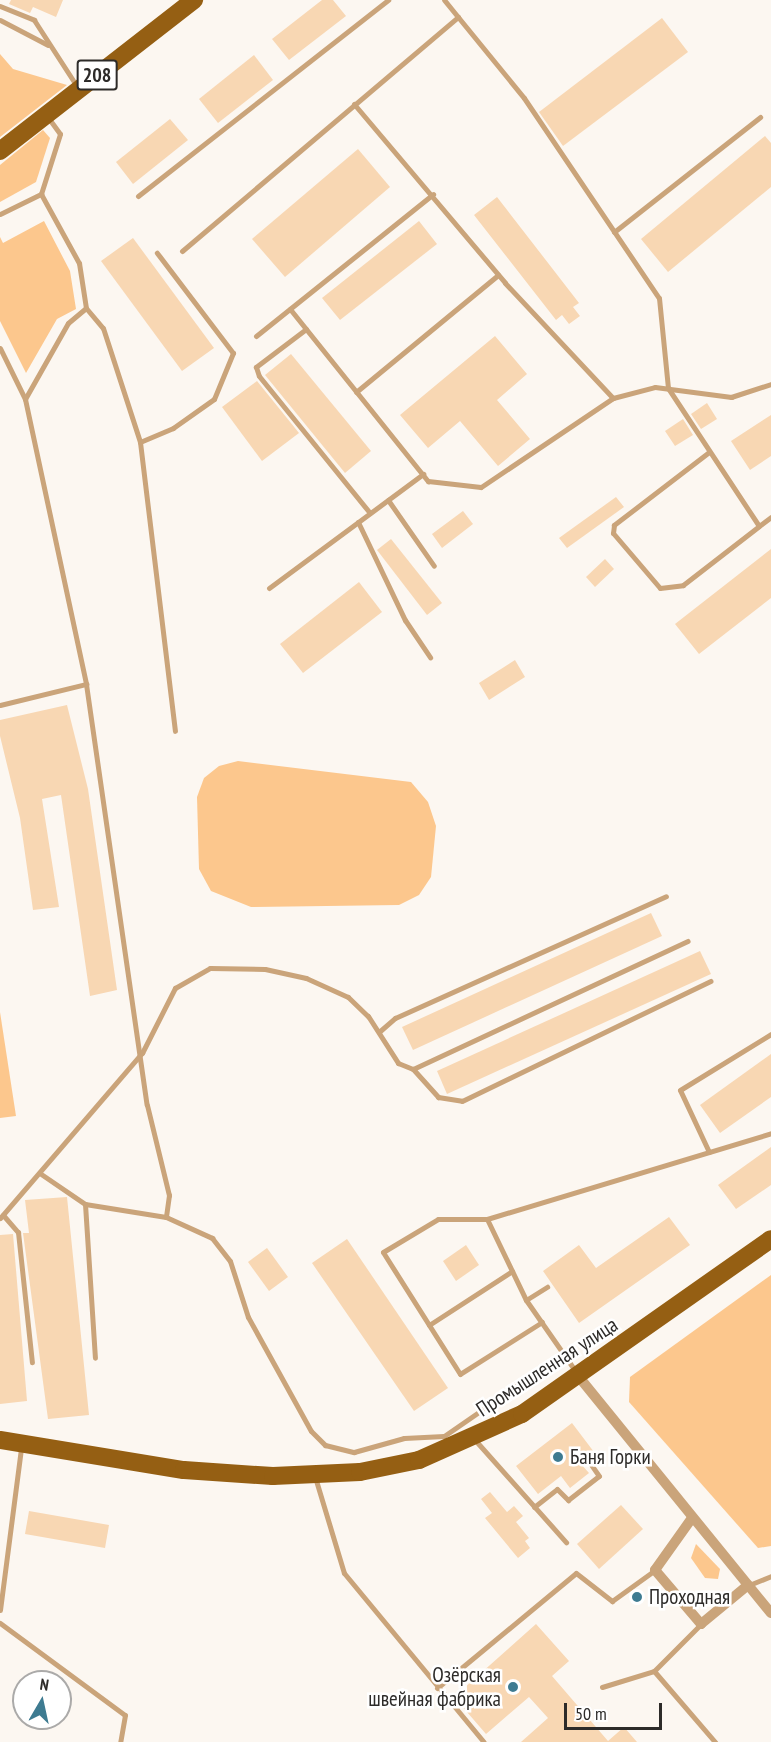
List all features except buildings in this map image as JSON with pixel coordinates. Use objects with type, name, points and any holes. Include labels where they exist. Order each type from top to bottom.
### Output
[{"type":"main road","name":"208","points":[[0,151],[194,0]]},
{"type":"main road","name":"Промышленная улица","points":[[0,1440],[184,1470],[314,1475],[419,1460],[474,1439],[579,1377],[771,1239]]},
{"type":"street","points":[[579,1377],[771,1613]]},
{"type":"street","points":[[692,1518],[655,1570],[701,1624],[748,1585]]},
{"type":"lane","points":[[138,196],[388,0]]},
{"type":"lane","points":[[444,0],[524,98],[659,298],[668,388],[759,526]]},
{"type":"lane","points":[[0,6],[34,20],[78,90]]},
{"type":"lane","points":[[182,251],[458,17]]},
{"type":"lane","points":[[0,20],[50,46]]},
{"type":"lane","points":[[354,104],[433,194],[498,275],[613,398]]},
{"type":"lane","points":[[0,214],[41,194],[60,134],[46,115]]},
{"type":"lane","points":[[614,232],[760,117]]},
{"type":"lane","points":[[41,194],[80,263],[86,309],[103,328],[140,442],[175,731]]},
{"type":"lane","points":[[256,336],[433,194]]},
{"type":"lane","points":[[140,442],[173,428],[214,399],[233,353],[157,253]]},
{"type":"lane","points":[[356,392],[498,275]]},
{"type":"lane","points":[[25,399],[68,323],[86,309]]},
{"type":"lane","points":[[290,309],[428,481],[481,488],[613,398],[668,388],[731,397],[771,384]]},
{"type":"lane","points":[[306,329],[256,367],[259,376],[370,513]]},
{"type":"lane","points":[[0,348],[25,399],[86,684],[142,1053],[147,1105],[169,1195],[166,1217]]},
{"type":"lane","points":[[710,452],[614,525],[613,533],[660,588],[682,585],[771,517]]},
{"type":"lane","points":[[269,588],[423,474]]},
{"type":"lane","points":[[388,500],[434,566]]},
{"type":"lane","points":[[358,522],[405,620],[429,657]]},
{"type":"lane","points":[[0,705],[86,684]]},
{"type":"lane","points":[[380,1031],[395,1018],[666,896]]},
{"type":"lane","points":[[413,1069],[688,941]]},
{"type":"lane","points":[[32,1362],[18,1232],[2,1216],[142,1053],[175,988],[210,968],[265,969],[306,978],[348,997],[380,1031],[399,1063],[413,1069],[438,1097],[462,1101],[710,981]]},
{"type":"lane","points":[[709,1152],[680,1090],[771,1034]]},
{"type":"lane","points":[[542,1322],[460,1374],[382,1252],[438,1219],[487,1219],[771,1133]]},
{"type":"lane","points":[[40,1174],[85,1204],[166,1217],[212,1238],[230,1261],[248,1317],[311,1431],[326,1445],[354,1452],[404,1438],[444,1436],[557,1358]]},
{"type":"lane","points":[[85,1204],[94,1358]]},
{"type":"lane","points":[[487,1219],[526,1300],[579,1377]]},
{"type":"lane","points":[[429,1325],[512,1271]]},
{"type":"lane","points":[[526,1300],[547,1287]]},
{"type":"lane","points":[[474,1439],[566,1542]]},
{"type":"lane","points":[[0,1610],[22,1443]]},
{"type":"lane","points":[[534,1507],[557,1489],[567,1500],[599,1476],[590,1463]]},
{"type":"lane","points":[[314,1475],[344,1573],[484,1742]]},
{"type":"lane","points":[[437,1688],[576,1573],[612,1601],[655,1570]]},
{"type":"lane","points":[[748,1585],[771,1576]]},
{"type":"lane","points":[[0,1623],[124,1715],[120,1742]]},
{"type":"lane","points":[[602,1687],[654,1671],[701,1624]]},
{"type":"lane","points":[[654,1671],[715,1742]]},
{"type":"shaded area","points":[[0,54],[13,69],[67,85],[0,137]]},
{"type":"shaded area","points":[[43,130],[50,138],[36,182],[0,202],[0,165]]},
{"type":"shaded area","points":[[44,221],[70,271],[76,309],[57,319],[26,373],[0,321],[0,237],[3,243]]},
{"type":"shaded area","points":[[238,761],[411,782],[428,802],[436,826],[431,877],[419,895],[399,905],[251,907],[211,891],[199,869],[197,797],[204,778],[219,766]]},
{"type":"shaded area","points":[[0,1012],[16,1116],[0,1118]]},
{"type":"shaded area","points":[[771,1275],[771,1546],[758,1548],[629,1402],[630,1377]]},
{"type":"shaded area","points":[[696,1544],[720,1569],[718,1579],[705,1578],[691,1558]]},
{"type":"place","name":"Баня Горки","points":[[558,1457]]},
{"type":"place","name":"Проходная","points":[[637,1597]]},
{"type":"place","name":"Озёрская швейная фабрика","points":[[513,1687]]}]
